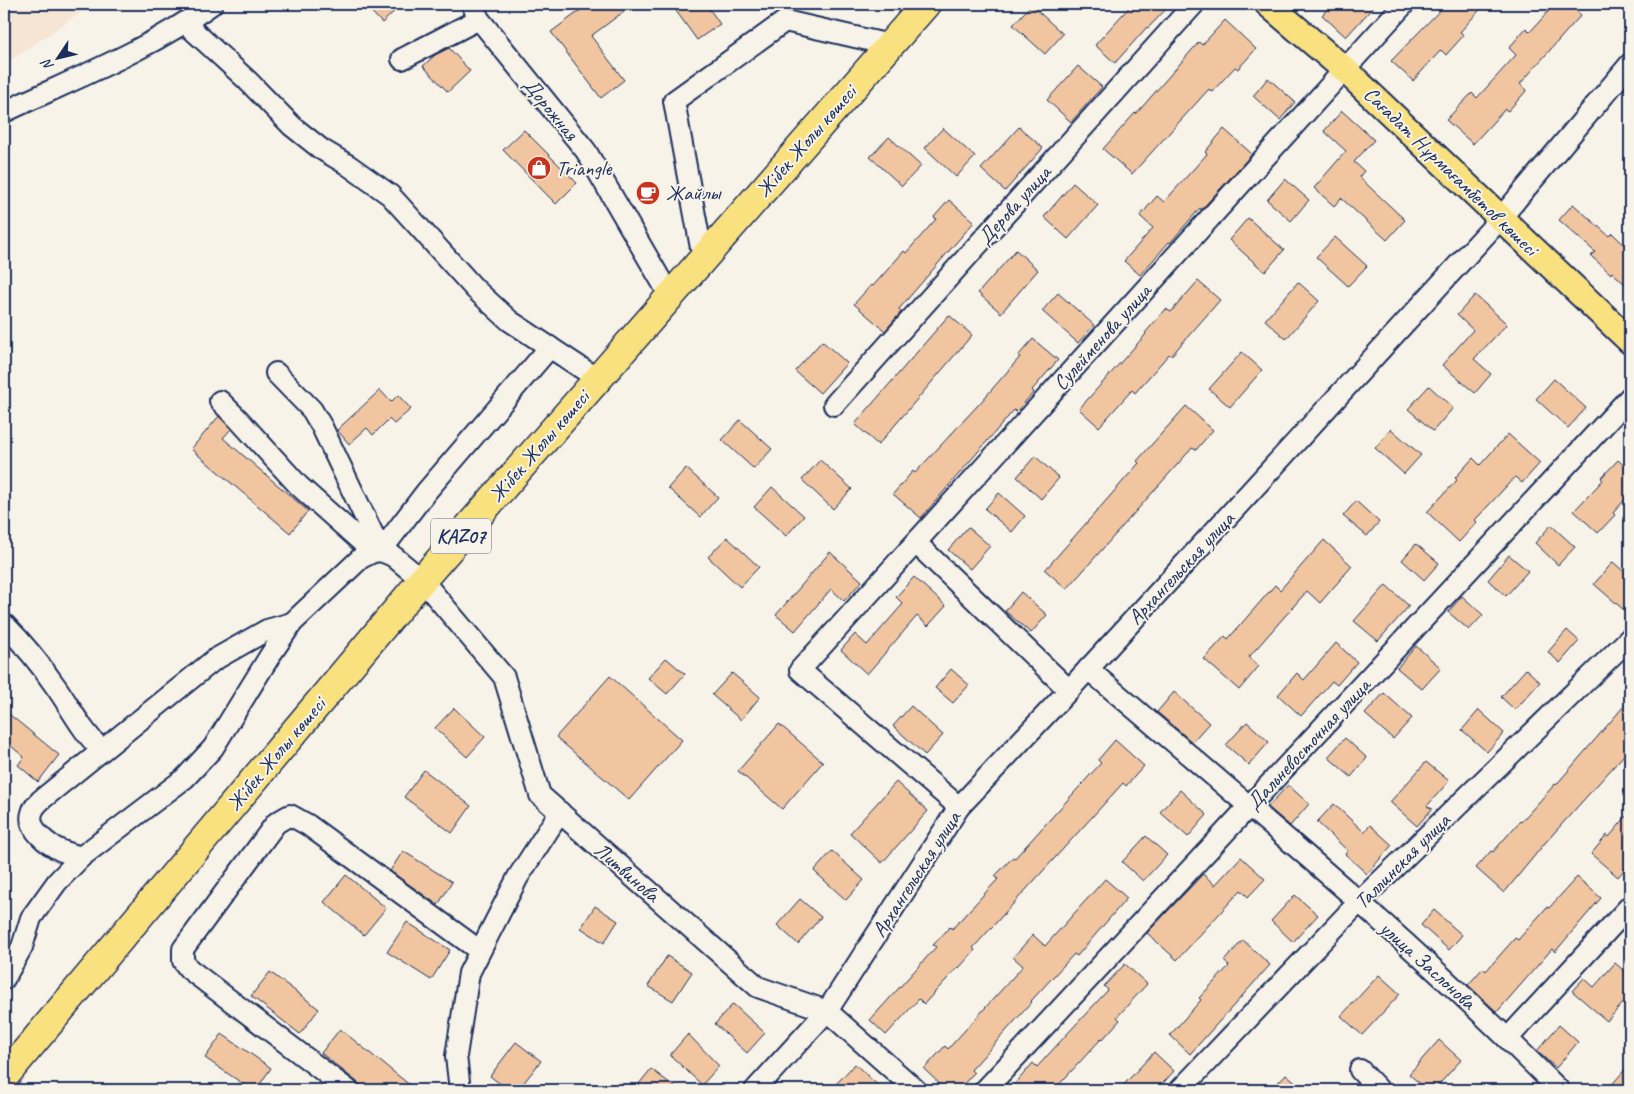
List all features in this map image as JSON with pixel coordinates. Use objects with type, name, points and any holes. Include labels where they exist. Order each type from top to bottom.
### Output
[{"type":"highway","name":"Жібек Жолы көшесі","points":[[4,1076],[422,580],[926,4]]},
{"type":"main road","name":"Сағадат Нұрмағамбетов көшесі","points":[[1268,4],[1344,69],[1630,342]]},
{"type":"street","points":[[4,112],[140,48],[185,23],[212,4]]},
{"type":"street","name":"Дерова улица","points":[[834,405],[1194,4]]},
{"type":"street","name":"Сулейменова улица","points":[[959,807],[800,670],[1404,4]]},
{"type":"street","points":[[402,58],[475,12]]},
{"type":"street","name":"Дорожная","points":[[475,12],[586,151],[670,296]]},
{"type":"street","points":[[703,259],[674,101],[785,21],[890,45]]},
{"type":"street","points":[[185,23],[247,80],[292,126],[321,149],[348,165],[390,196],[475,289],[510,321],[598,379]]},
{"type":"street","name":"Архангельская улица","points":[[755,1090],[827,1011],[959,807],[1070,690],[1500,219],[1630,64]]},
{"type":"street","points":[[4,978],[22,947],[31,918],[57,882],[81,857],[186,778],[213,748],[292,623],[361,558],[377,552],[550,348]]},
{"type":"street","points":[[276,373],[312,410],[322,426],[377,552]]},
{"type":"street","name":"Дальневосточная улица","points":[[985,1090],[1630,397]]},
{"type":"street","name":"Литвинова","points":[[220,401],[299,486],[377,552],[393,556],[422,580],[504,677],[540,795],[758,987],[827,1011],[916,1090]]},
{"type":"street","points":[[916,543],[1070,690]]},
{"type":"street","points":[[81,857],[60,850],[32,826],[32,810],[41,800],[214,660],[267,630],[292,623]]},
{"type":"street","points":[[4,624],[38,662],[82,727],[93,742],[102,750]]},
{"type":"street","name":"Таллинская улица","points":[[1180,1090],[1359,902],[1630,638]]},
{"type":"street","name":"улица Заслонова","points":[[1088,669],[1359,902],[1508,1038],[1560,1090]]},
{"type":"street","points":[[460,1090],[456,1056],[469,973],[518,878],[560,812]]},
{"type":"street","points":[[348,1090],[218,992],[189,969],[183,960],[183,948],[276,823],[290,815],[308,825],[480,951]]},
{"type":"street","points":[[1508,1038],[1630,906]]},
{"type":"street","points":[[1360,1070],[1379,1090]]},
{"type":"shaded area","points":[[4,4],[93,4],[4,65]]},
{"type":"building","points":[[364,4],[402,4],[382,23]]},
{"type":"building","points":[[589,4],[634,4],[591,36],[624,80],[601,98],[551,32]]},
{"type":"building","points":[[671,4],[706,4],[720,24],[697,40]]},
{"type":"building","points":[[1132,4],[1171,4],[1147,27],[1115,63],[1095,45]]},
{"type":"building","points":[[1332,4],[1376,4],[1346,37],[1322,15]]},
{"type":"building","points":[[1446,4],[1485,4],[1460,32],[1464,35],[1446,55],[1441,50],[1413,81],[1391,61]]},
{"type":"building","points":[[1555,4],[1568,4],[1581,15],[1520,84],[1527,90],[1508,111],[1505,109],[1473,144],[1446,120],[1472,93],[1477,98],[1516,55],[1509,48],[1526,28],[1530,32]]},
{"type":"building","points":[[1031,5],[1063,34],[1045,54],[1013,25]]},
{"type":"building","points":[[1225,20],[1256,49],[1238,69],[1235,67],[1212,92],[1209,89],[1132,174],[1103,149],[1199,42],[1202,45]]},
{"type":"building","points":[[449,48],[470,71],[448,92],[423,66],[435,55]]},
{"type":"building","points":[[1078,66],[1102,87],[1071,122],[1047,100]]},
{"type":"building","points":[[1268,78],[1295,102],[1280,120],[1253,96]]},
{"type":"building","points":[[1342,111],[1374,140],[1354,162],[1364,171],[1359,177],[1405,220],[1387,240],[1341,198],[1334,206],[1314,188],[1346,151],[1324,131]]},
{"type":"building","points":[[1019,127],[1043,148],[1005,191],[981,169]]},
{"type":"building","points":[[943,128],[975,157],[956,177],[925,148]]},
{"type":"building","points":[[1224,129],[1252,154],[1140,275],[1124,261],[1153,228],[1140,216],[1157,196],[1164,202],[1207,154],[1205,152]]},
{"type":"building","points":[[524,130],[577,183],[556,204],[503,150]]},
{"type":"building","points":[[889,137],[921,166],[902,186],[870,157]]},
{"type":"building","points":[[1285,179],[1309,200],[1291,221],[1267,200]]},
{"type":"building","points":[[1073,183],[1098,205],[1068,239],[1044,217]]},
{"type":"building","points":[[949,200],[974,222],[899,309],[901,312],[885,331],[854,304],[904,251],[906,253],[936,219],[934,217]]},
{"type":"building","points":[[1573,204],[1609,236],[1612,233],[1630,250],[1630,289],[1591,256],[1595,252],[1559,220]]},
{"type":"building","points":[[1248,218],[1284,250],[1265,272],[1229,240]]},
{"type":"building","points":[[1335,237],[1367,266],[1348,286],[1316,257]]},
{"type":"building","points":[[1016,250],[1038,270],[1001,313],[978,293]]},
{"type":"building","points":[[1198,281],[1220,300],[1171,356],[1169,354],[1135,393],[1132,390],[1099,427],[1079,409],[1166,309],[1171,312]]},
{"type":"building","points":[[1298,282],[1319,301],[1286,339],[1265,320]]},
{"type":"building","points":[[1058,293],[1094,325],[1078,343],[1042,311]]},
{"type":"building","points":[[1475,295],[1507,324],[1474,359],[1491,374],[1475,393],[1442,365],[1473,330],[1457,315]]},
{"type":"building","points":[[949,315],[972,335],[878,445],[855,424]]},
{"type":"building","points":[[1033,339],[1058,360],[1032,390],[1034,392],[1016,412],[1014,410],[921,518],[893,494],[980,403]]},
{"type":"building","points":[[822,341],[847,363],[820,393],[795,371]]},
{"type":"building","points":[[1242,352],[1262,370],[1230,407],[1209,389]]},
{"type":"building","points":[[1554,379],[1586,408],[1568,428],[1536,399]]},
{"type":"building","points":[[1429,386],[1453,408],[1433,431],[1408,409]]},
{"type":"building","points":[[380,390],[391,402],[398,395],[411,409],[394,424],[389,419],[373,435],[367,428],[349,444],[337,430]]},
{"type":"building","points":[[1186,406],[1213,430],[1196,450],[1192,448],[1067,589],[1045,570],[1139,463],[1137,461]]},
{"type":"building","points":[[219,416],[231,429],[223,438],[308,511],[290,533],[191,449]]},
{"type":"building","points":[[740,420],[772,449],[754,469],[722,440]]},
{"type":"building","points":[[1391,429],[1421,455],[1404,474],[1375,448]]},
{"type":"building","points":[[1508,434],[1540,463],[1522,483],[1515,477],[1475,520],[1477,522],[1459,542],[1427,512],[1457,480],[1455,478],[1473,458],[1480,465]]},
{"type":"building","points":[[1035,456],[1059,478],[1041,499],[1017,477]]},
{"type":"building","points":[[820,460],[852,489],[833,509],[802,480]]},
{"type":"building","points":[[1618,460],[1630,471],[1630,494],[1613,513],[1615,515],[1598,533],[1574,511],[1603,480],[1601,478]]},
{"type":"building","points":[[686,468],[718,497],[700,517],[668,488]]},
{"type":"building","points":[[772,487],[804,516],[786,536],[754,507]]},
{"type":"building","points":[[999,493],[1025,516],[1012,532],[985,509]]},
{"type":"building","points":[[1356,501],[1379,522],[1367,536],[1343,516]]},
{"type":"building","points":[[1551,525],[1575,547],[1558,565],[1535,543]]},
{"type":"building","points":[[968,527],[990,546],[970,569],[948,550]]},
{"type":"building","points":[[727,537],[759,567],[740,587],[708,557]]},
{"type":"building","points":[[1324,540],[1352,566],[1320,603],[1307,591],[1249,657],[1259,666],[1239,690],[1204,659],[1225,636],[1228,639],[1275,585],[1280,590]]},
{"type":"building","points":[[1416,544],[1439,563],[1424,580],[1402,560]]},
{"type":"building","points":[[830,552],[862,581],[844,601],[831,589],[795,631],[776,615]]},
{"type":"building","points":[[1509,555],[1528,571],[1506,596],[1488,580]]},
{"type":"building","points":[[1613,562],[1630,577],[1630,605],[1625,611],[1594,584]]},
{"type":"building","points":[[914,577],[946,606],[928,626],[917,616],[867,674],[841,650],[855,634],[867,645],[903,604],[896,597]]},
{"type":"building","points":[[1386,585],[1409,606],[1378,641],[1354,621]]},
{"type":"building","points":[[1021,592],[1047,615],[1031,633],[1005,611]]},
{"type":"building","points":[[1462,596],[1483,615],[1469,630],[1448,612]]},
{"type":"building","points":[[1567,630],[1579,641],[1560,663],[1548,652]]},
{"type":"building","points":[[1336,643],[1357,662],[1337,685],[1332,681],[1301,716],[1278,695],[1297,673],[1304,680]]},
{"type":"building","points":[[1416,646],[1441,668],[1422,689],[1397,668]]},
{"type":"building","points":[[666,658],[685,674],[667,694],[648,678]]},
{"type":"building","points":[[951,669],[969,685],[953,703],[935,688]]},
{"type":"building","points":[[1526,669],[1540,682],[1515,710],[1501,697]]},
{"type":"building","points":[[732,673],[760,697],[741,720],[712,695]]},
{"type":"building","points":[[610,676],[682,740],[629,800],[556,737]]},
{"type":"building","points":[[1174,692],[1209,723],[1192,742],[1157,712]]},
{"type":"building","points":[[1384,693],[1412,718],[1393,739],[1365,714]]},
{"type":"building","points":[[1630,699],[1630,761],[1624,755],[1545,843],[1504,893],[1476,868],[1556,785]]},
{"type":"building","points":[[911,706],[943,735],[925,755],[893,726]]},
{"type":"building","points":[[454,708],[485,737],[467,757],[435,728]]},
{"type":"building","points":[[4,710],[59,755],[38,782],[18,765],[24,757],[4,740]]},
{"type":"building","points":[[1479,710],[1504,733],[1487,752],[1462,730]]},
{"type":"building","points":[[1247,722],[1269,742],[1249,765],[1226,745]]},
{"type":"building","points":[[779,724],[823,762],[782,809],[738,771]]},
{"type":"building","points":[[1345,738],[1367,758],[1351,777],[1328,757]]},
{"type":"building","points":[[1115,740],[1144,766],[1126,786],[1123,783],[973,948],[975,950],[959,968],[924,1004],[919,999],[886,1035],[870,1020],[936,947],[933,945],[950,927],[952,929],[998,879],[995,876],[1013,857],[1015,858],[1101,763],[1098,760]]},
{"type":"building","points":[[1426,762],[1449,781],[1427,806],[1432,809],[1417,826],[1390,802]]},
{"type":"building","points":[[424,770],[471,806],[452,833],[404,797]]},
{"type":"building","points":[[896,782],[928,811],[882,863],[850,833]]},
{"type":"building","points":[[1288,785],[1309,804],[1290,826],[1268,807]]},
{"type":"building","points":[[1180,790],[1207,815],[1188,837],[1160,812]]},
{"type":"building","points":[[1334,804],[1364,832],[1370,825],[1392,845],[1367,874],[1345,854],[1348,851],[1317,822]]},
{"type":"building","points":[[1630,812],[1630,863],[1618,877],[1591,854],[1607,835],[1609,837]]},
{"type":"building","points":[[1146,836],[1167,855],[1143,881],[1122,862]]},
{"type":"building","points":[[403,851],[452,882],[438,905],[390,871]]},
{"type":"building","points":[[832,851],[864,880],[846,900],[814,871]]},
{"type":"building","points":[[1241,857],[1265,879],[1248,897],[1241,890],[1177,960],[1147,933],[1203,874],[1215,885]]},
{"type":"building","points":[[346,875],[386,908],[364,935],[324,902]]},
{"type":"building","points":[[1577,877],[1601,898],[1555,952],[1552,949],[1497,1012],[1468,985],[1483,968],[1486,971],[1515,938],[1518,940]]},
{"type":"building","points":[[1105,879],[1127,898],[1077,956],[1074,954],[1031,1001],[971,1070],[974,1073],[958,1090],[946,1090],[924,1069],[945,1046],[948,1049],[1023,966],[1013,957],[1033,935],[1045,946]]},
{"type":"building","points":[[1295,895],[1318,915],[1293,942],[1271,921]]},
{"type":"building","points":[[800,899],[821,917],[798,944],[777,925]]},
{"type":"building","points":[[595,906],[618,921],[604,943],[581,928]]},
{"type":"building","points":[[1434,910],[1462,935],[1449,950],[1421,925]]},
{"type":"building","points":[[407,922],[450,950],[431,980],[387,952]]},
{"type":"building","points":[[1243,940],[1270,965],[1190,1054],[1170,1035],[1201,1000],[1199,998],[1229,966],[1224,961]]},
{"type":"building","points":[[667,956],[692,972],[673,1001],[648,986]]},
{"type":"building","points":[[1615,963],[1630,976],[1630,1006],[1625,1001],[1607,1021],[1572,991],[1584,978],[1594,987]]},
{"type":"building","points":[[1125,964],[1147,984],[1117,1017],[1120,1020],[1102,1040],[1054,1090],[1020,1090],[1014,1085],[1033,1063],[1037,1067],[1108,990],[1104,986]]},
{"type":"building","points":[[270,972],[319,1009],[300,1034],[251,996]]},
{"type":"building","points":[[1379,975],[1400,994],[1362,1035],[1341,1016]]},
{"type":"building","points":[[733,1004],[765,1033],[747,1053],[715,1024]]},
{"type":"building","points":[[1559,1025],[1578,1042],[1556,1068],[1537,1051]]},
{"type":"building","points":[[340,1029],[416,1090],[367,1090],[321,1053]]},
{"type":"building","points":[[222,1034],[271,1068],[256,1090],[252,1090],[205,1058]]},
{"type":"building","points":[[688,1034],[719,1066],[702,1085],[670,1055]]},
{"type":"building","points":[[1439,1040],[1461,1060],[1434,1090],[1427,1090],[1409,1074]]},
{"type":"building","points":[[516,1042],[541,1061],[518,1090],[508,1090],[490,1076]]},
{"type":"building","points":[[1154,1052],[1174,1071],[1157,1090],[1119,1090]]},
{"type":"building","points":[[855,1064],[883,1090],[843,1090],[836,1084]]},
{"type":"building","points":[[1630,1064],[1630,1090],[1607,1090]]},
{"type":"building","points":[[651,1069],[679,1090],[634,1090]]},
{"type":"building","points":[[1286,1074],[1305,1090],[1271,1090]]},
{"type":"place","name":"Triangle","points":[[539,168]]},
{"type":"place","name":"Жайлы","points":[[648,193]]}]
